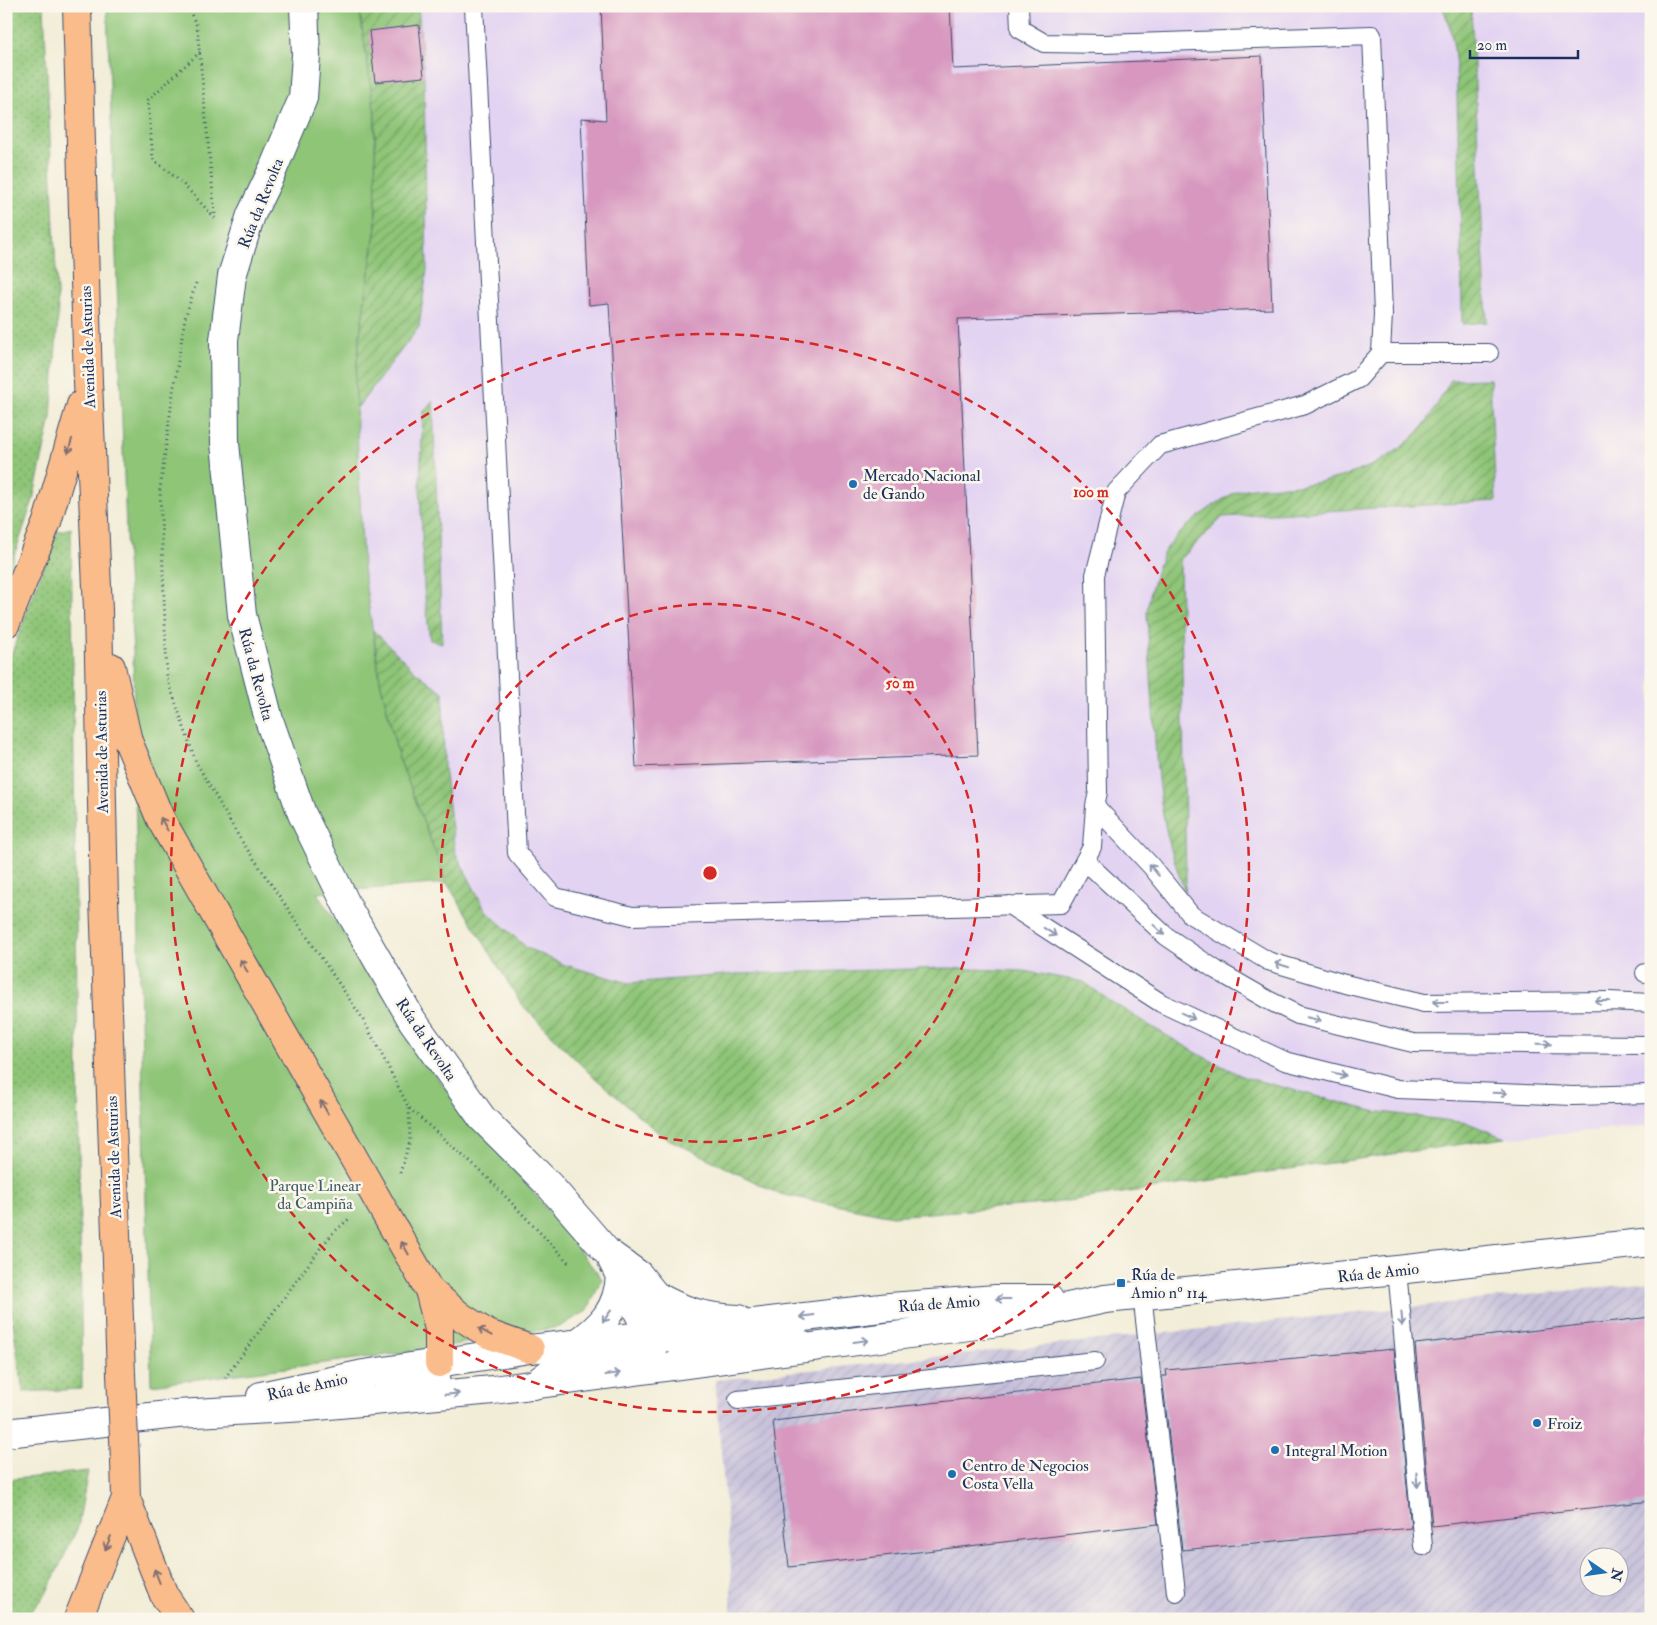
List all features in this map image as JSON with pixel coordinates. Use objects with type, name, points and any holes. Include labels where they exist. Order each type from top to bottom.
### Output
[{"type":"main road","name":"Avenida de Asturias","points":[[77,6],[88,382],[98,610],[105,909],[126,1498]]},
{"type":"main road","points":[[6,623],[47,522],[88,382]]},
{"type":"main road","points":[[98,610],[128,741],[160,818],[429,1290],[439,1329],[439,1363]]},
{"type":"main road","points":[[429,1290],[460,1316],[488,1334],[530,1349]]},
{"type":"main road","points":[[78,1619],[126,1498]]},
{"type":"main road","points":[[126,1498],[164,1595],[180,1619]]},
{"type":"street","name":"Rúa da Revolta","points":[[304,6],[306,55],[303,98],[251,216],[232,276],[224,340],[225,443],[242,615],[269,720],[302,814],[350,912],[412,1020],[482,1118],[549,1185],[608,1252],[638,1275],[655,1295],[663,1324],[660,1334],[644,1324],[608,1252]]},
{"type":"street","name":"Rúa de Amio","points":[[6,1433],[177,1414],[322,1406],[493,1390],[998,1322],[1104,1299],[1142,1294],[1397,1270],[1651,1242]]},
{"type":"street","points":[[576,1344],[600,1326],[612,1309],[619,1290],[620,1276]]},
{"type":"street","name":"Rúa de Amio","points":[[655,1295],[695,1314],[712,1318],[774,1320]]},
{"type":"street","name":"Rúa de Amio","points":[[177,1414],[364,1374],[530,1349],[890,1306],[996,1299],[1104,1299]]},
{"type":"street","name":"Rúa de Amio","points":[[660,1334],[691,1344],[754,1339],[820,1346]]},
{"type":"street","points":[[534,1385],[558,1366],[594,1356],[640,1350],[653,1346],[660,1334]]},
{"type":"street","name":"Rúa de Amio","points":[[322,1406],[359,1391],[427,1382],[436,1375],[439,1363]]},
{"type":"lane","points":[[474,6],[517,853],[554,897],[632,916],[1061,904],[1092,847],[1098,792],[1095,575],[1116,492],[1160,445],[1305,404],[1358,379],[1381,353],[1383,314],[1372,35],[1104,44],[1044,43],[1020,29],[1019,6]]},
{"type":"lane","points":[[1381,353],[1489,353]]},
{"type":"lane","points":[[1095,806],[1150,866],[1191,915],[1268,961],[1345,984],[1424,1002],[1609,1001],[1651,1003]]},
{"type":"lane","points":[[1085,861],[1166,936],[1216,970],[1298,1015],[1413,1043],[1651,1045]]},
{"type":"lane","points":[[1009,905],[1160,1003],[1285,1061],[1398,1089],[1573,1096],[1651,1094]]},
{"type":"lane","points":[[1397,1270],[1423,1546]]},
{"type":"lane","points":[[1142,1294],[1176,1592]]},
{"type":"lane","points":[[738,1400],[1095,1361]]},
{"type":"path","points":[[200,52],[148,100],[153,159],[180,182],[216,219]]},
{"type":"path","points":[[398,1178],[405,1162],[410,1142],[409,1108],[488,1178],[568,1262],[608,1252]]},
{"type":"path","points":[[222,1381],[322,1246],[333,1233],[357,1212]]},
{"type":"shaded area","points":[[359,6],[1651,6],[1651,1126],[1505,1138],[1046,1204],[891,1216],[779,1194],[662,1136],[586,1070],[522,1005],[447,883],[380,680],[363,568],[355,384],[375,114]]},
{"type":"shaded area","points":[[1651,1282],[1651,1619],[731,1619],[731,1569],[715,1380]]},
{"type":"green space","points":[[6,6],[44,6],[58,315],[51,418],[33,500],[6,580]]},
{"type":"green space","name":"Parque Linear da Campiña","points":[[107,6],[359,6],[375,114],[376,227],[360,334],[355,384],[363,568],[380,680],[398,755],[447,883],[317,893],[441,1083],[542,1203],[602,1279],[587,1311],[559,1327],[411,1352],[151,1385],[135,796],[133,651],[127,559]]},
{"type":"green space","points":[[359,6],[418,6],[424,77],[427,270],[419,327],[357,408],[355,384],[360,334],[376,227],[375,114]]},
{"type":"green space","points":[[1442,6],[1471,6],[1487,322],[1462,324],[1456,69],[1452,37]]},
{"type":"green space","points":[[1645,6],[1651,6],[1651,153]]},
{"type":"green space","points":[[1490,379],[1496,501],[1223,517],[1180,560],[1185,892],[1168,838],[1160,796],[1148,642],[1148,607],[1163,554],[1185,528],[1215,504],[1241,490],[1331,480],[1379,462],[1407,443],[1419,431],[1451,380]]},
{"type":"green space","points":[[433,401],[442,643],[430,640],[424,589],[420,485],[423,412]]},
{"type":"green space","points":[[71,528],[82,1389],[23,1392],[6,1276],[6,676],[10,658],[56,532]]},
{"type":"green space","points":[[373,630],[417,673],[443,692],[444,767],[455,852],[486,911],[527,948],[565,965],[629,983],[736,974],[947,968],[1024,971],[1084,982],[1152,1027],[1204,1057],[1244,1077],[1373,1111],[1468,1123],[1505,1138],[1046,1204],[892,1216],[779,1194],[662,1136],[586,1070],[522,1005],[447,883],[398,755],[380,680]]},
{"type":"green space","points":[[88,1471],[78,1527],[46,1594],[24,1619],[6,1619],[6,1480]]},
{"type":"building","points":[[601,6],[950,6],[953,69],[1262,56],[1272,309],[958,319],[978,755],[636,767],[609,303],[589,305],[581,118],[606,120]]},
{"type":"building","points":[[419,25],[424,77],[375,82],[369,31]]},
{"type":"building","name":"Froiz","points":[[1651,1317],[1651,1501],[1432,1526],[1415,1344]]},
{"type":"building","name":"Integral Motion","points":[[1394,1349],[1411,1528],[1182,1550],[1162,1376],[1167,1376],[1166,1370]]},
{"type":"building","name":"Centro de Negocios Costa Vella","points":[[1141,1379],[1158,1524],[789,1567],[773,1421]]},
{"type":"place","name":"Mercado Nacional de Gando","points":[[853,484]]},
{"type":"place","name":"Rúa de Amio nº 114","points":[[1121,1283]]},
{"type":"place","name":"Froiz","points":[[1537,1423]]},
{"type":"place","name":"Integral Motion","points":[[1275,1450]]},
{"type":"place","name":"Centro de Negocios Costa Vella","points":[[952,1474]]}]
